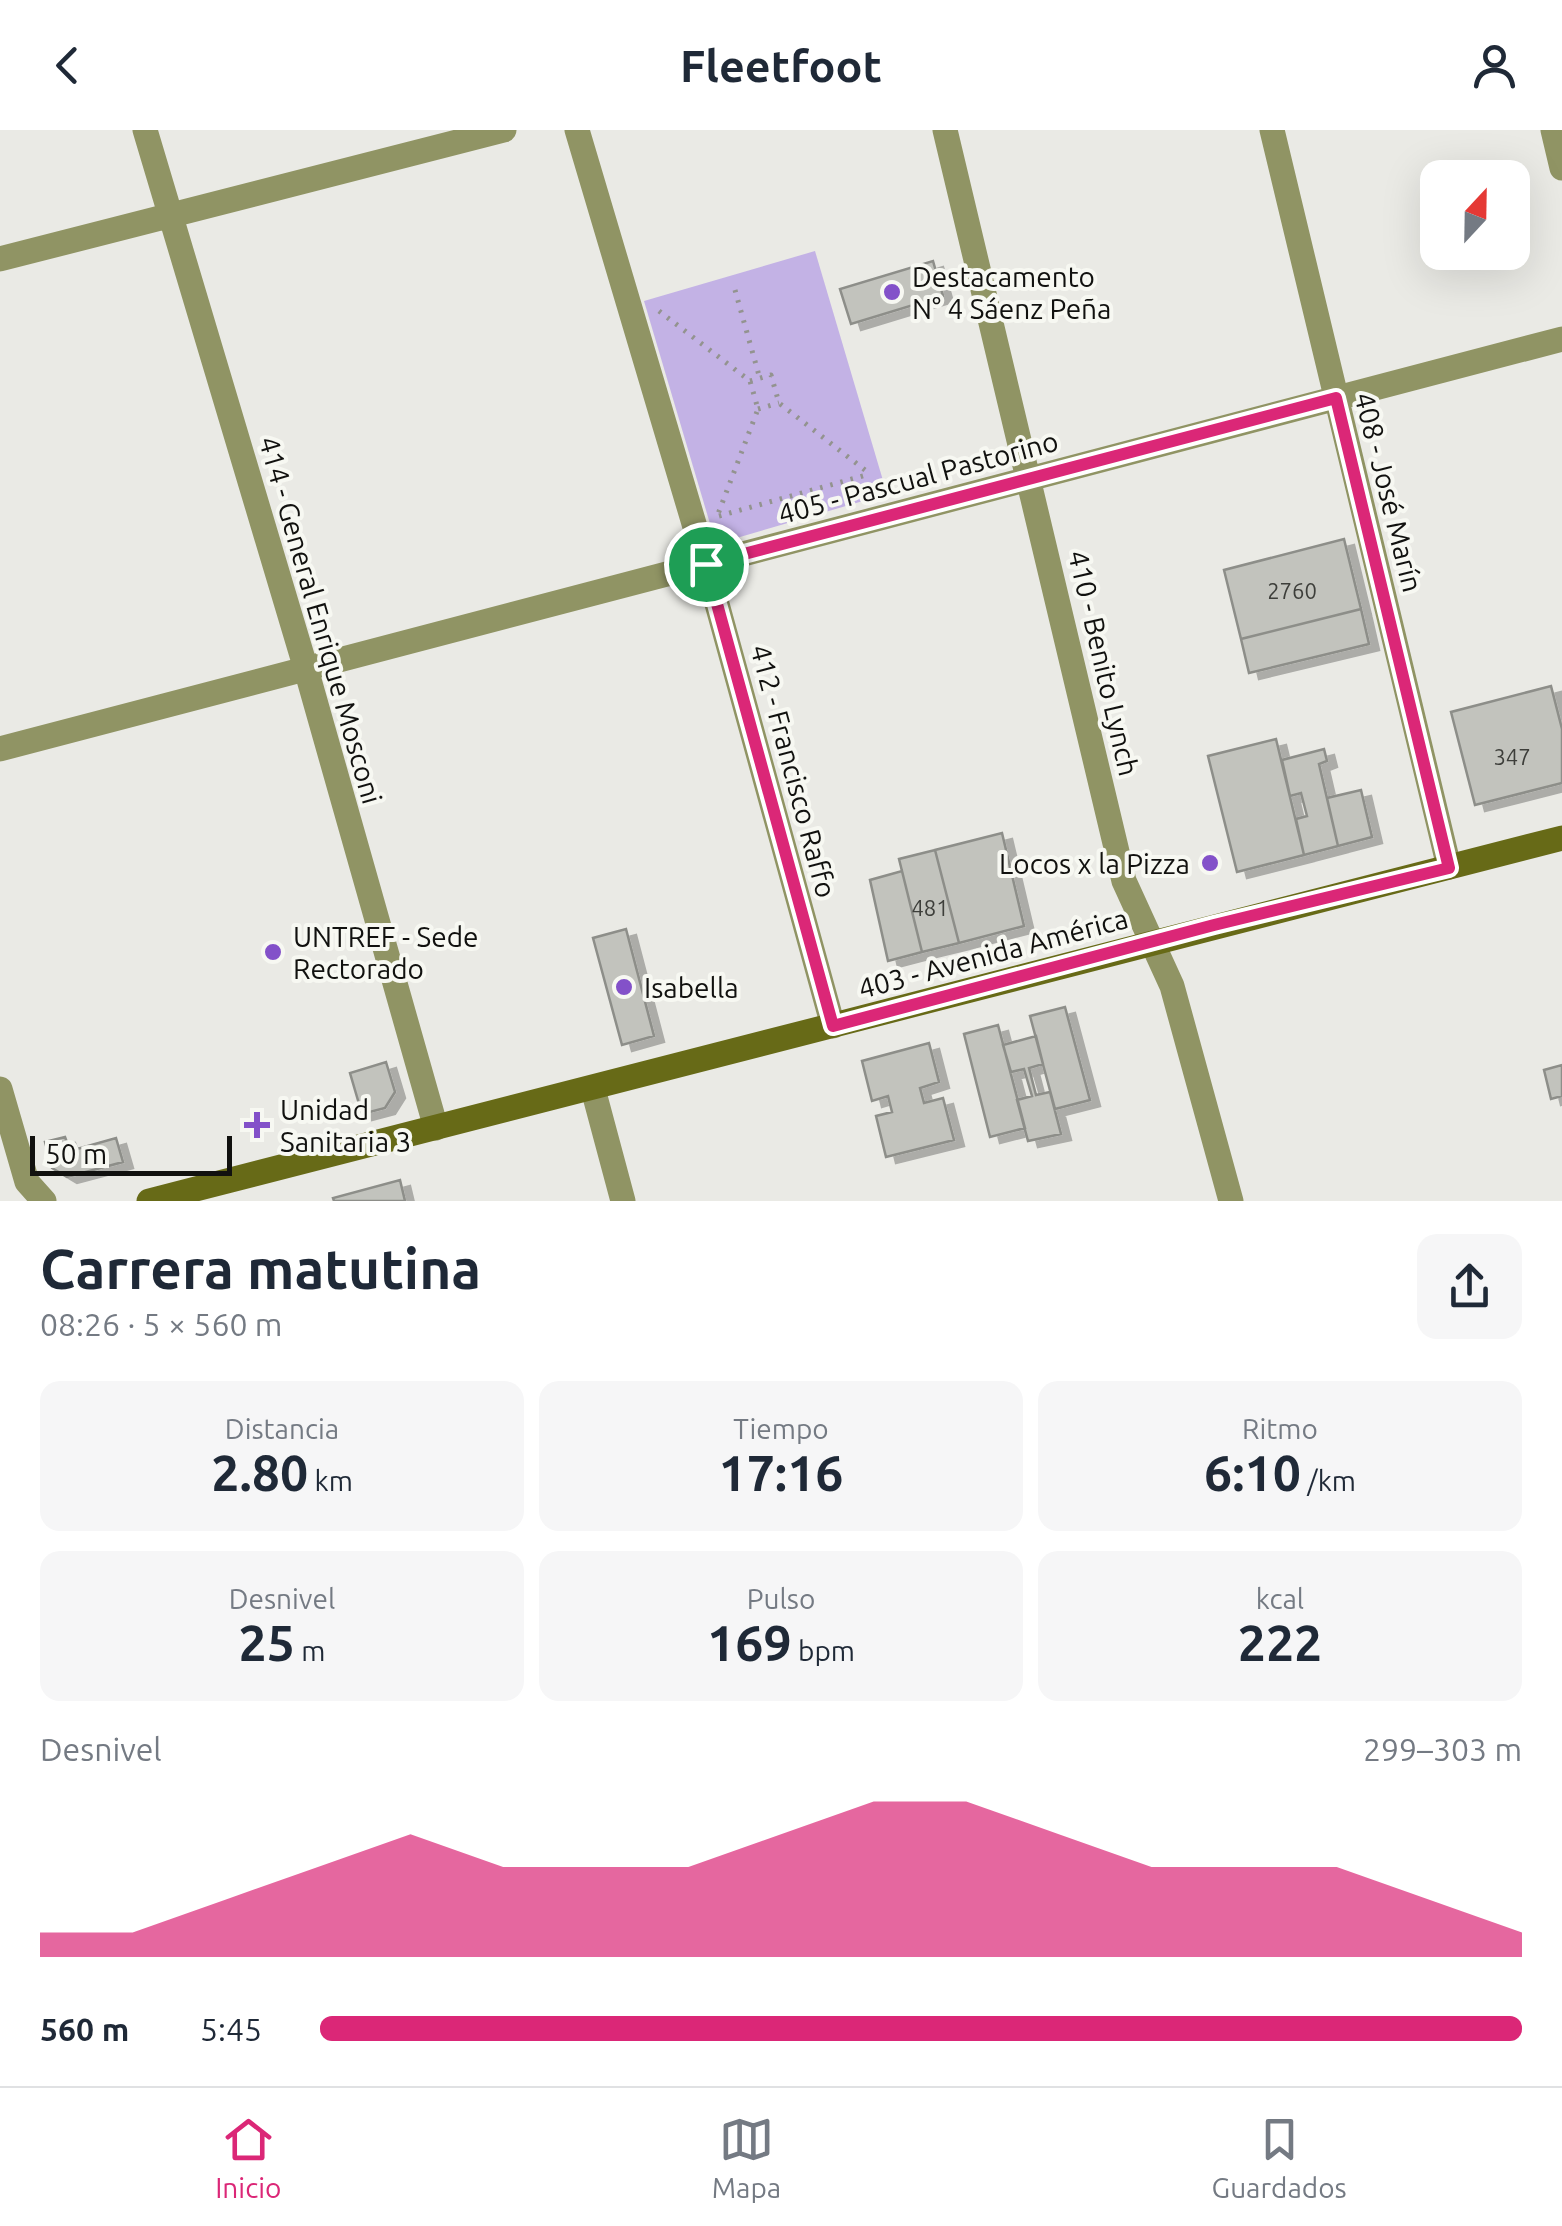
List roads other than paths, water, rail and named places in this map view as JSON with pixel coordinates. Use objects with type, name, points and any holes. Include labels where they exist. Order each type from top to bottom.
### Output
[{"type":"main road","name":"403 - Avenida América","points":[[149,1201],[1562,838]]},
{"type":"street","name":"414 - General Enrique Mosconi","points":[[144,130],[306,669],[436,1128]]},
{"type":"street","points":[[0,260],[504,130]]},
{"type":"street","name":"412 - Francisco Raffo","points":[[576,130],[706,564],[833,1026]]},
{"type":"street","name":"410 - Benito Lynch","points":[[945,130],[1124,881],[1172,986],[1231,1201]]},
{"type":"street","name":"408 - José Marín","points":[[1272,130],[1449,868]]},
{"type":"street","points":[[1553,130],[1562,168]]},
{"type":"street","name":"405 - Pascual Pastorino","points":[[0,750],[1562,339]]},
{"type":"street","points":[[0,1088],[27,1182],[44,1201]]},
{"type":"street","points":[[593,1089],[623,1201]]},
{"type":"place","name":"Destacamento N° 4 Sáenz Peña","points":[[892,292]]},
{"type":"place","name":"Locos x la Pizza","points":[[1210,863]]},
{"type":"place","name":"UNTREF - Sede Rectorado","points":[[273,952]]},
{"type":"place","name":"Isabella","points":[[624,987]]},
{"type":"place","name":"Unidad Sanitaria 3","points":[[257,1125]]}]
